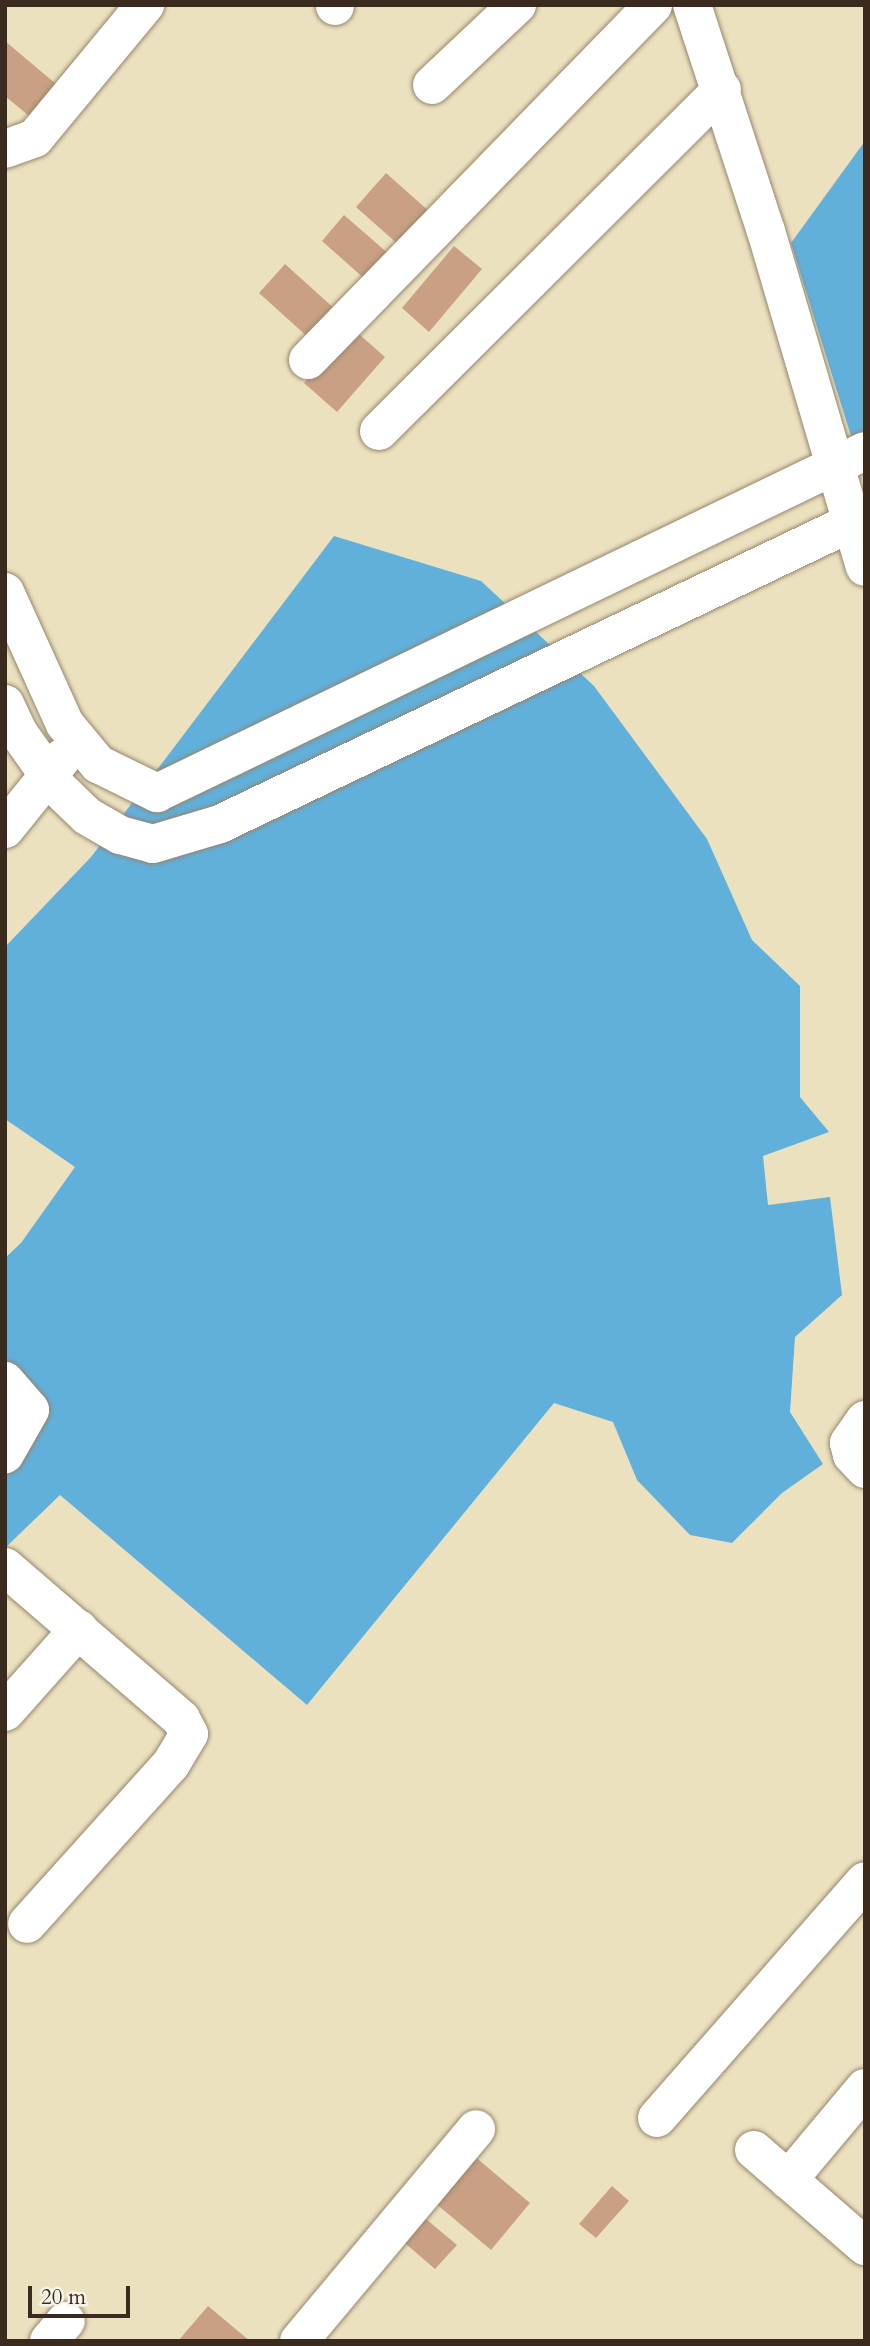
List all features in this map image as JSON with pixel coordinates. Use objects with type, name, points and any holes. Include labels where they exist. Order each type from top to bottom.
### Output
[{"type":"street","points":[[432,85],[517,5]]},
{"type":"street","points":[[308,360],[653,5]]},
{"type":"street","points":[[692,5],[849,459],[865,567]]},
{"type":"street","points":[[5,149],[35,138],[137,8]]},
{"type":"street","points":[[379,431],[722,89]]},
{"type":"street","points":[[5,592],[65,724],[98,764],[157,793],[849,459]]},
{"type":"street","points":[[5,704],[18,732],[48,774],[87,816],[120,835],[153,844],[220,824],[858,520]]},
{"type":"street","points":[[5,829],[78,740]]},
{"type":"street","points":[[5,1381],[30,1410],[5,1454]]},
{"type":"street","points":[[865,1420],[849,1443],[852,1455],[865,1469]]},
{"type":"street","points":[[5,1567],[181,1719],[189,1734],[171,1764],[27,1924]]},
{"type":"street","points":[[5,1712],[79,1629]]},
{"type":"street","points":[[657,2118],[865,1881]]},
{"type":"street","points":[[788,2180],[865,2088]]},
{"type":"street","points":[[299,2341],[476,2130]]},
{"type":"street","points":[[754,2150],[865,2246]]},
{"type":"water","points":[[865,141],[865,481],[791,243]]},
{"type":"water","points":[[334,536],[481,581],[594,686],[707,839],[752,940],[800,986],[800,1097],[829,1132],[763,1156],[768,1205],[830,1197],[842,1295],[795,1337],[790,1412],[823,1464],[782,1493],[732,1543],[690,1535],[637,1480],[613,1422],[554,1403],[307,1705],[60,1495],[5,1548],[5,1258],[21,1243],[75,1167],[5,1119],[5,947],[91,857]]},
{"type":"building","points":[[5,41],[62,89],[35,121],[5,96]]},
{"type":"building","points":[[386,173],[431,213],[401,247],[356,207]]},
{"type":"building","points":[[344,215],[390,255],[367,281],[322,241]]},
{"type":"building","points":[[454,246],[482,269],[429,332],[402,308]]},
{"type":"building","points":[[285,264],[336,310],[310,339],[259,293]]},
{"type":"building","points":[[352,328],[385,357],[337,412],[304,383]]},
{"type":"building","points":[[473,2155],[530,2203],[491,2250],[434,2202]]},
{"type":"building","points":[[612,2186],[629,2201],[596,2238],[579,2224]]},
{"type":"building","points":[[420,2214],[457,2245],[435,2269],[399,2238]]},
{"type":"building","points":[[208,2306],[250,2341],[178,2341]]}]
